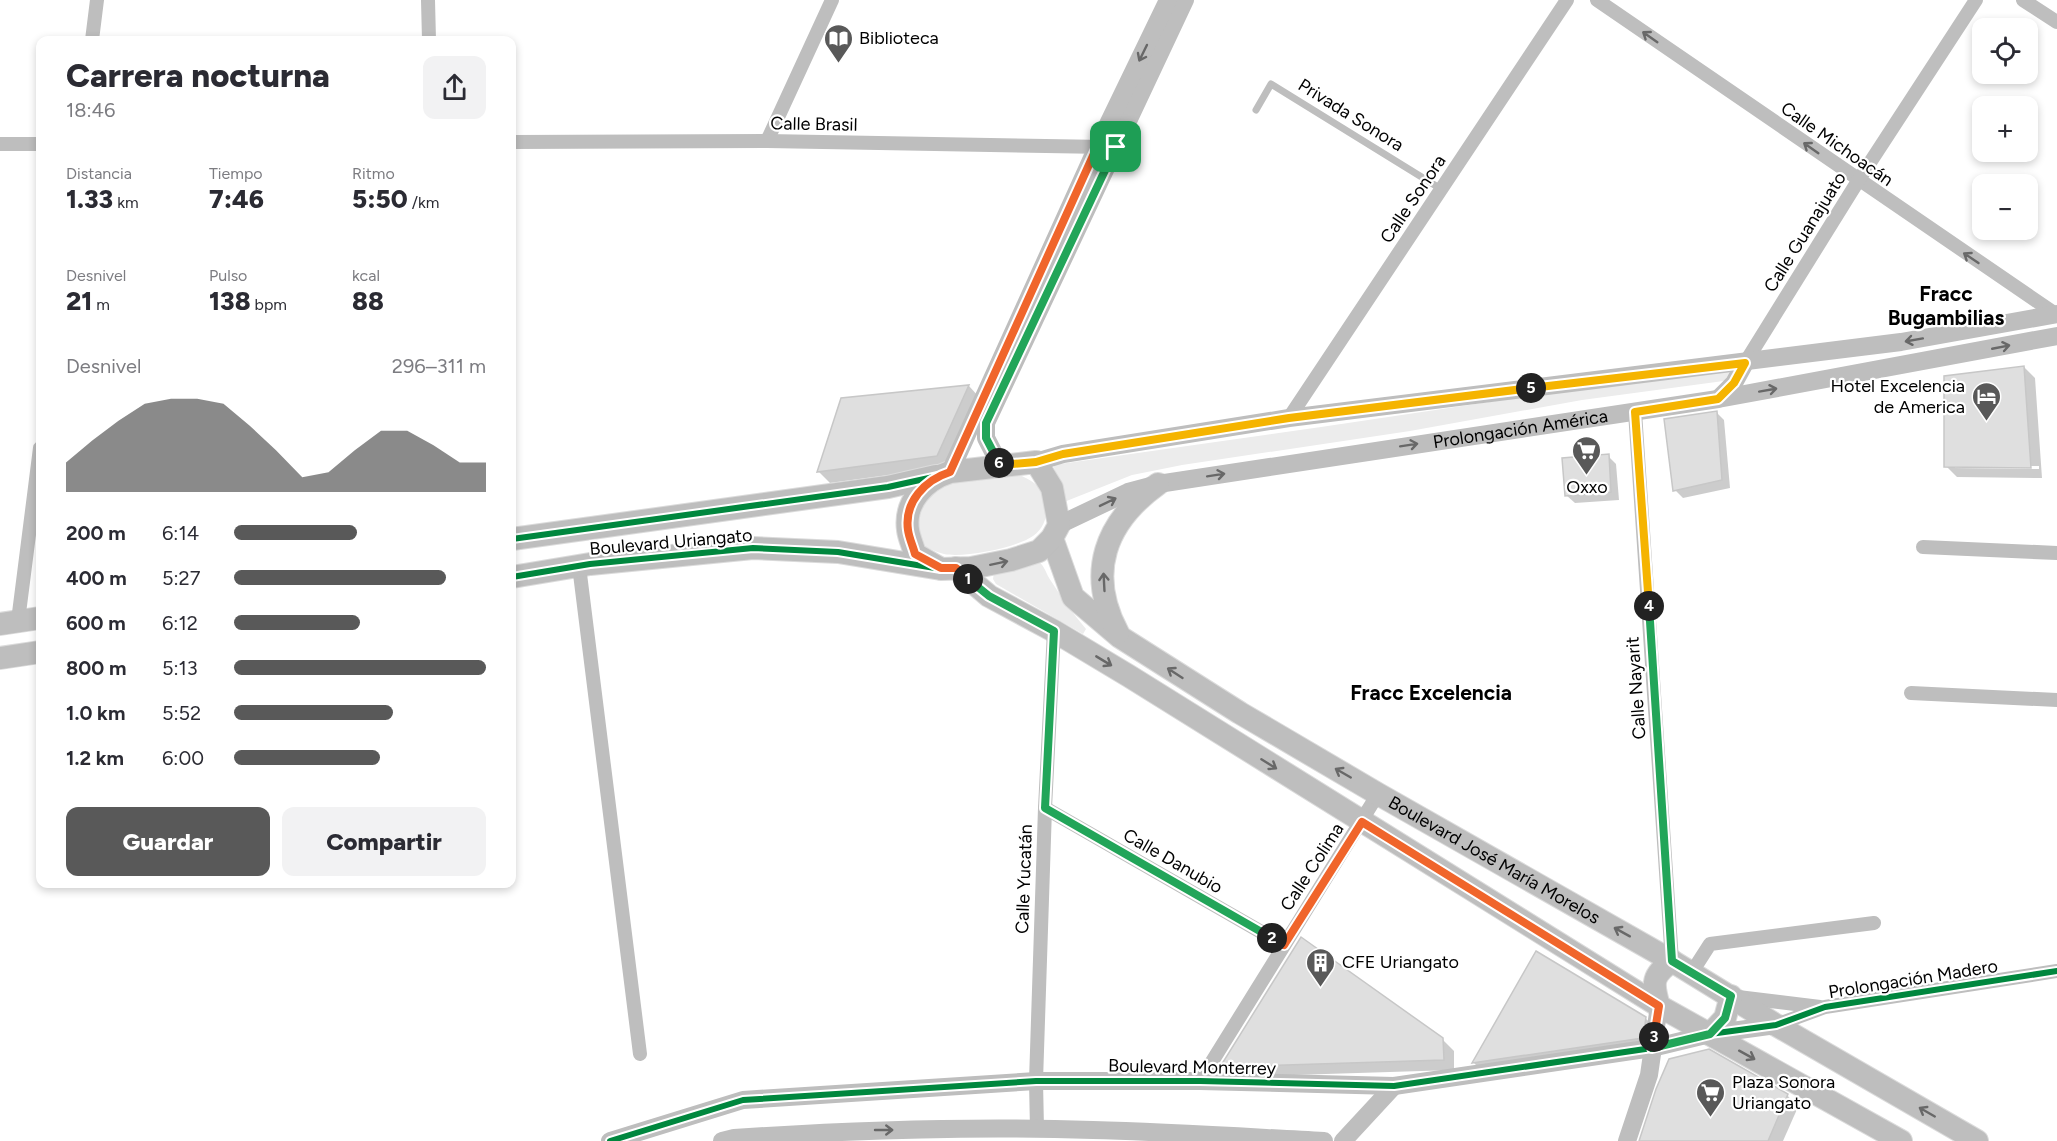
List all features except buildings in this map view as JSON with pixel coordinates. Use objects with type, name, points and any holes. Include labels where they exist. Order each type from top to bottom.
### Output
[{"type":"main road","points":[[1036,462],[1052,488],[1056,531],[1039,551],[1011,560],[971,568],[948,568],[915,554],[908,528],[913,498],[944,474],[1036,462]]},
{"type":"main road","name":"Boulevard Uriangato","points":[[516,537],[888,487],[944,474]]},
{"type":"main road","points":[[1120,638],[1111,620],[1106,600],[1104,555],[1119,521],[1138,499],[1158,484]]},
{"type":"main road","name":"Boulevard José María Morelos","points":[[1056,531],[1074,597],[1120,638],[1240,713],[1378,794],[1692,972],[1776,1025],[1977,1141]]},
{"type":"main road","name":"Boulevard Uriangato","points":[[516,576],[579,566],[753,548],[838,552],[948,568]]},
{"type":"main road","name":"Boulevard José María Morelos","points":[[948,568],[989,596],[1054,631],[1659,1006],[1901,1141]]},
{"type":"main road","points":[[36,619],[9,622],[0,656],[36,652]]},
{"type":"main road","points":[[1659,1006],[1653,986],[1659,970],[1672,961]]},
{"type":"main road","points":[[1710,1034],[1725,1018],[1731,996]]},
{"type":"street","points":[[92,36],[97,0]]},
{"type":"street","points":[[428,0],[429,36]]},
{"type":"street","points":[[767,141],[832,0]]},
{"type":"street","points":[[1000,465],[986,438],[986,423],[1168,0]]},
{"type":"street","points":[[944,474],[1106,147],[1185,0]]},
{"type":"street","name":"Calle Sonora","points":[[1289,418],[1567,0]]},
{"type":"street","name":"Calle Michoacán","points":[[1597,0],[1858,181],[2056,314]]},
{"type":"street","name":"Calle Guanajuato","points":[[1745,363],[1858,181],[1976,0]]},
{"type":"street","points":[[2023,0],[2057,22]]},
{"type":"street","name":"Calle Brasil","points":[[516,142],[767,141],[1106,147]]},
{"type":"street","points":[[0,144],[36,144]]},
{"type":"street","name":"Prolongación América","points":[[1036,462],[1063,454],[1289,418],[1902,342],[2056,314]]},
{"type":"street","name":"Prolongación América","points":[[1056,531],[1128,492],[1158,484],[1718,399],[2057,336]]},
{"type":"street","points":[[1718,399],[1734,383],[1745,363]]},
{"type":"street","name":"Calle Nayarit","points":[[1635,412],[1672,961]]},
{"type":"street","points":[[9,622],[36,470]]},
{"type":"street","points":[[1923,547],[2057,553]]},
{"type":"street","points":[[579,566],[640,1054]]},
{"type":"street","name":"Calle Yucatán","points":[[1036,1129],[1045,808],[1054,631]]},
{"type":"street","points":[[1911,693],[2057,700]]},
{"type":"street","name":"Calle Colima","points":[[1200,1081],[1378,794]]},
{"type":"street","name":"Calle Danubio","points":[[1045,808],[1284,945]]},
{"type":"street","points":[[1692,972],[1710,944],[1874,922]]},
{"type":"street","name":"Prolongación Madero","points":[[1776,1025],[1825,1007],[2057,971]]},
{"type":"street","name":"Prolongación Madero","points":[[1731,996],[1825,1007]]},
{"type":"street","points":[[1627,1141],[1649,1076],[1659,1006]]},
{"type":"street","name":"Boulevard Monterrey","points":[[610,1141],[743,1100],[1036,1081],[1200,1081],[1394,1086],[1652,1048],[1710,1034],[1776,1025]]},
{"type":"street","points":[[1348,1085],[1361,1094],[1367,1106],[1364,1119]]},
{"type":"street","points":[[1343,1141],[1394,1086]]},
{"type":"street","points":[[722,1141],[734,1138],[1036,1129],[1088,1135],[1324,1141]]},
{"type":"lane","name":"Privada Sonora","points":[[1256,110],[1271,84],[1441,189]]},
{"type":"shaded area","points":[[1737,370],[1731,380],[1582,400],[1410,431],[1182,465],[1132,475],[1064,502],[1064,494],[1053,465],[1542,394]]},
{"type":"shaded area","points":[[1020,475],[1039,487],[1047,506],[1042,526],[1033,536],[1003,548],[964,555],[944,554],[918,543],[912,523],[938,480]]},
{"type":"shaded area","points":[[1038,561],[1063,600],[1086,629],[1083,634],[996,584],[993,579],[994,572]]},
{"type":"cycle path","points":[[516,538],[888,487],[938,476]]},
{"type":"cycle path","points":[[516,576],[590,564],[753,548],[838,552],[941,569]]},
{"type":"cycle path","points":[[610,1141],[743,1100],[1036,1081],[1200,1081],[1394,1086],[1652,1048],[1710,1034],[1776,1025],[1825,1007],[2057,971]]},
{"type":"place","name":"Biblioteca","points":[[838,64]]},
{"type":"place","name":"Hotel Excelencia de America","points":[[1986,422]]},
{"type":"place","name":"Oxxo","points":[[1587,476]]},
{"type":"place","name":"CFE Uriangato","points":[[1321,988]]},
{"type":"place","name":"Plaza Sonora Uriangato","points":[[1711,1118]]},
{"type":"district","name":"Fracc Bugambilias","points":[[1946,305]]},
{"type":"district","name":"Fracc Excelencia","points":[[1431,692]]},
{"type":"route","points":[[1097,147],[1116,147],[986,423],[986,438],[1000,465],[1036,462],[1063,454],[1289,418],[1745,363],[1734,383],[1718,399],[1635,412],[1672,961],[1731,996],[1725,1018],[1710,1034],[1652,1048],[1659,1006],[1362,822],[1284,945],[1045,808],[1054,631],[989,596],[956,568],[941,568],[915,554],[908,528],[913,498],[938,476],[950,472],[1097,147]]}]
